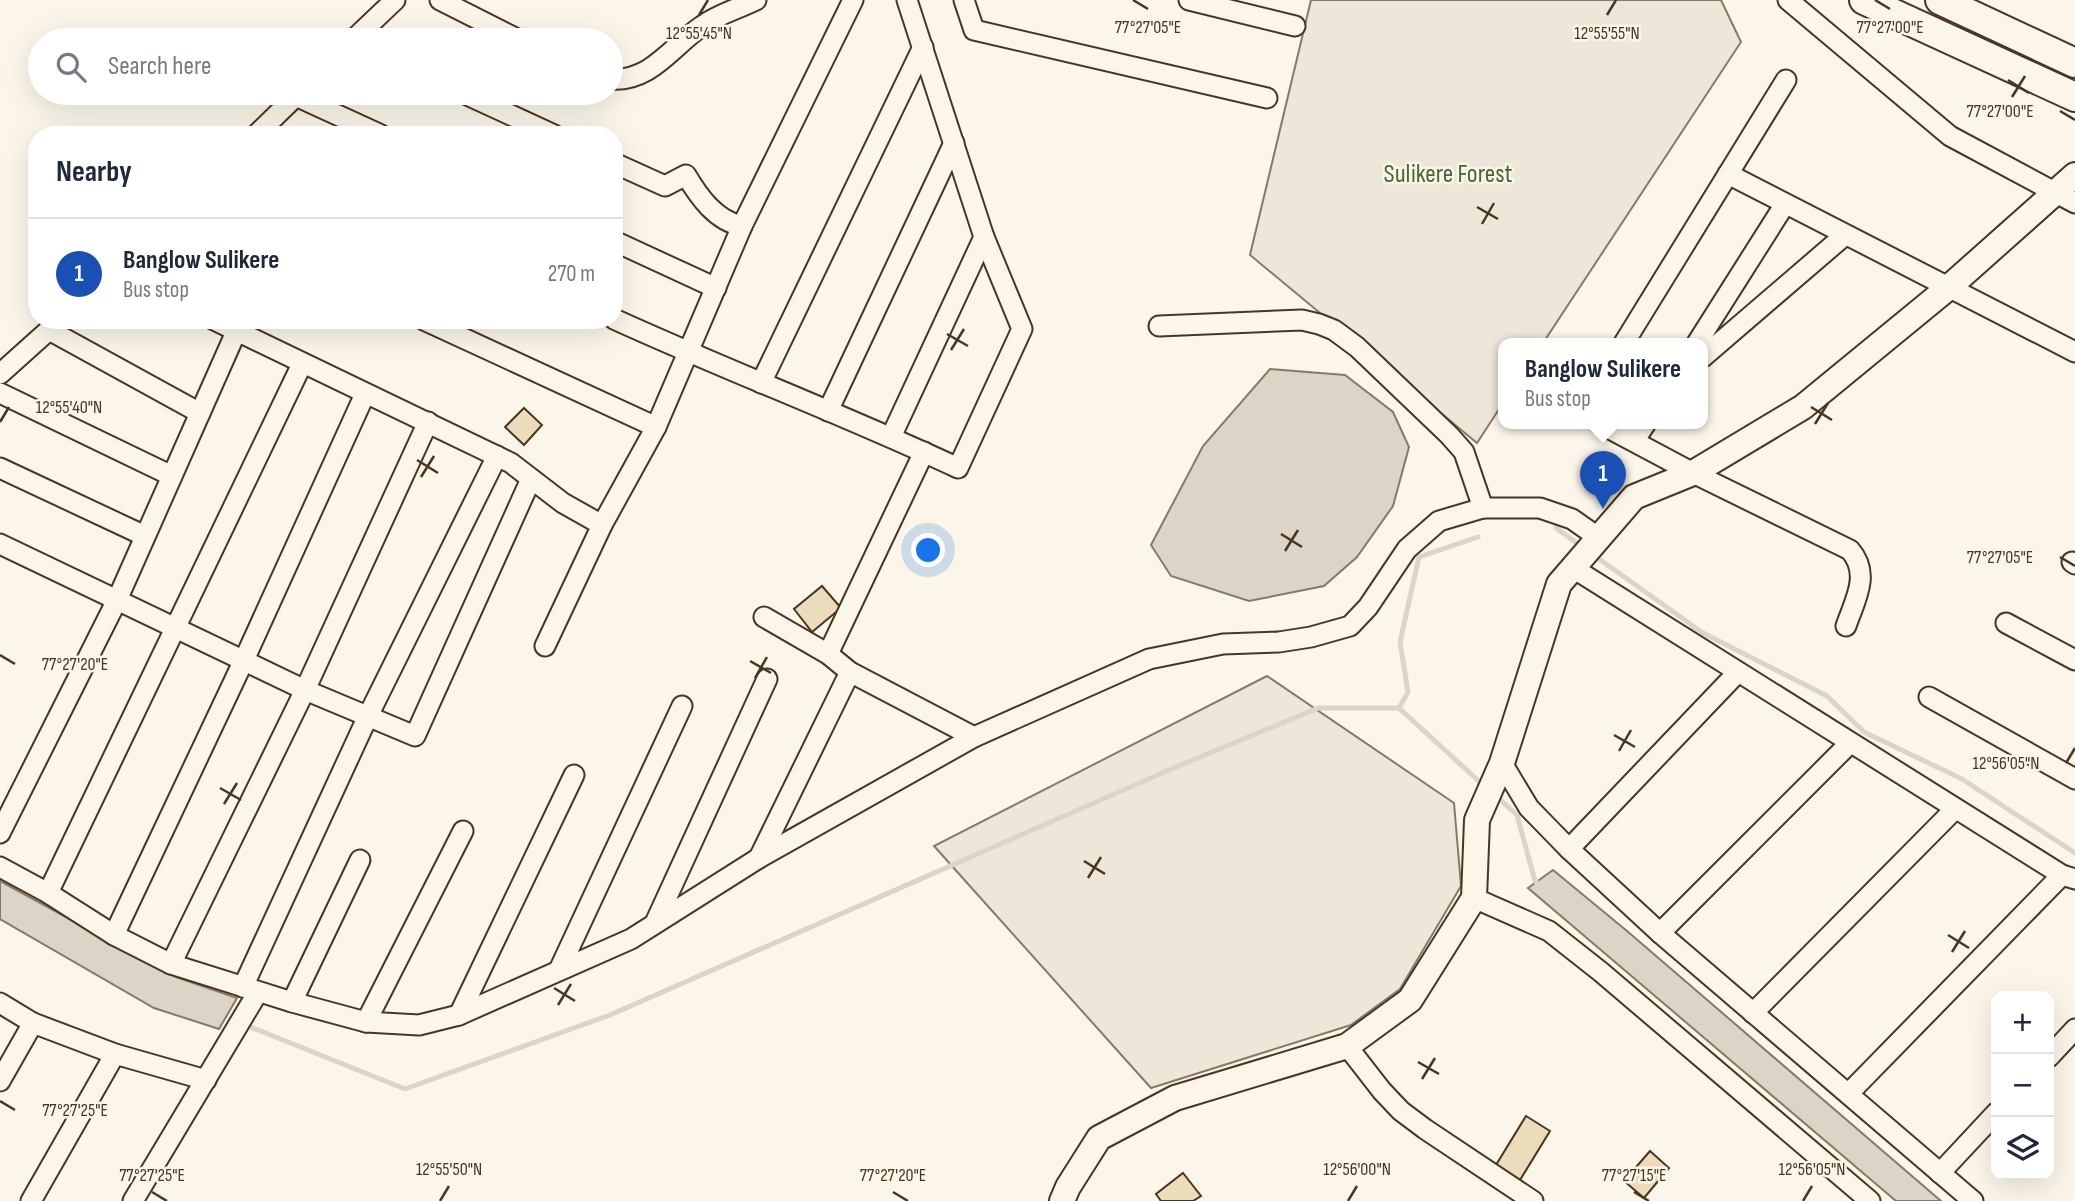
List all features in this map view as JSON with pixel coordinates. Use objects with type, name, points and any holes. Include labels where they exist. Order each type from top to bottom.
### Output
[{"type":"highway","points":[[1864,0],[2075,97]]},
{"type":"highway","points":[[1940,0],[2075,62]]},
{"type":"main road","points":[[1062,1201],[1099,1138],[1175,1098],[1347,1046],[1410,1000],[1474,898],[1477,820],[1502,762],[1559,584],[1634,498],[1693,473],[1803,407],[1948,288],[2065,198],[2075,175]]},
{"type":"street","points":[[366,28],[395,0]]},
{"type":"street","points":[[440,0],[495,28]]},
{"type":"street","points":[[623,78],[633,78],[655,66],[700,27],[756,0]]},
{"type":"street","points":[[545,646],[602,525],[656,427],[742,226],[853,0]]},
{"type":"street","points":[[623,323],[958,468],[1022,329],[984,237],[908,0]]},
{"type":"street","points":[[964,0],[974,30],[1268,98]]},
{"type":"street","points":[[1189,0],[1295,26]]},
{"type":"street","points":[[1788,0],[1950,136],[2065,198]]},
{"type":"street","points":[[761,383],[923,47]]},
{"type":"street","points":[[1627,338],[1786,80]]},
{"type":"street","points":[[265,126],[286,105]]},
{"type":"street","points":[[320,105],[363,126]]},
{"type":"street","points":[[489,105],[534,126]]},
{"type":"street","points":[[828,411],[954,144]]},
{"type":"street","points":[[623,167],[665,186],[686,175],[700,198],[714,211],[731,224],[742,226]]},
{"type":"street","points":[[1728,174],[2075,352]]},
{"type":"street","points":[[1700,338],[1785,204]]},
{"type":"street","points":[[1708,353],[1845,235]]},
{"type":"street","points":[[891,437],[984,237]]},
{"type":"street","points":[[623,245],[716,288]]},
{"type":"street","points":[[1159,326],[1303,320],[1334,330],[1357,346],[1464,452],[1483,508]]},
{"type":"street","points":[[0,374],[51,329]]},
{"type":"street","points":[[62,329],[200,413]]},
{"type":"street","points":[[230,329],[511,463],[563,503],[602,525]]},
{"type":"street","points":[[444,329],[656,427]]},
{"type":"street","points":[[0,834],[117,600],[236,332]]},
{"type":"street","points":[[48,893],[302,364]]},
{"type":"street","points":[[0,393],[172,476]]},
{"type":"street","points":[[114,935],[244,660],[365,394]]},
{"type":"street","points":[[171,964],[305,690],[428,422]]},
{"type":"street","points":[[1611,429],[1693,473],[1850,550],[1859,561],[1861,582],[1846,626]]},
{"type":"street","points":[[1634,441],[1642,429]]},
{"type":"street","points":[[828,654],[924,452]]},
{"type":"street","points":[[133,1201],[220,1054],[368,716],[497,456]]},
{"type":"street","points":[[0,468],[145,536]]},
{"type":"street","points":[[0,544],[305,690],[415,736],[531,479]]},
{"type":"street","points":[[0,867],[48,893],[114,935],[171,964],[366,1022],[419,1025],[460,1015],[631,939],[759,858],[974,737],[1149,659],[1223,644],[1279,642],[1311,637],[1350,626],[1368,607],[1407,549],[1439,522],[1483,508],[1540,508],[1572,519],[1599,538]]},
{"type":"street","points":[[1573,568],[1955,809],[2068,877],[1849,1093]]},
{"type":"street","points":[[764,617],[828,654],[850,672],[974,737]]},
{"type":"street","points":[[2006,623],[2075,660]]},
{"type":"street","points":[[759,858],[850,672]]},
{"type":"street","points":[[1569,849],[1738,672]]},
{"type":"street","points":[[655,923],[767,679]]},
{"type":"street","points":[[1929,697],[2075,779]]},
{"type":"street","points":[[559,970],[682,706]]},
{"type":"street","points":[[1660,933],[1850,743]]},
{"type":"street","points":[[1502,762],[1529,808],[1569,849],[1660,933],[1973,1201]]},
{"type":"street","points":[[460,1015],[574,775]]},
{"type":"street","points":[[1753,1013],[1955,809]]},
{"type":"street","points":[[366,1022],[463,831]]},
{"type":"street","points":[[292,1002],[360,860]]},
{"type":"street","points":[[1474,898],[1549,930],[1870,1201]]},
{"type":"street","points":[[0,1003],[33,1023],[115,1054],[206,1080]]},
{"type":"street","points":[[0,1081],[33,1023]]},
{"type":"street","points":[[2052,1054],[2075,1029]]},
{"type":"street","points":[[1347,1046],[1401,1111],[1533,1201]]},
{"type":"street","points":[[31,1201],[115,1054]]},
{"type":"street","points":[[1940,1173],[1992,1117]]},
{"type":"green space","name":"Sulikere Forest","points":[[1311,0],[1721,0],[1741,42],[1546,338],[1498,338],[1498,411],[1477,443],[1250,255]]},
{"type":"green space","points":[[1267,676],[1454,803],[1461,886],[1400,989],[1351,1025],[1151,1088],[934,846]]},
{"type":"shaded area","points":[[1270,369],[1345,375],[1393,412],[1409,447],[1393,506],[1357,557],[1324,586],[1249,601],[1171,576],[1151,545],[1203,446]]},
{"type":"shaded area","points":[[1553,870],[1941,1201],[1896,1201],[1528,888]]},
{"type":"shaded area","points":[[0,881],[176,977],[237,998],[219,1029],[154,1008],[0,919]]},
{"type":"building","points":[[524,408],[542,425],[524,445],[505,427]]},
{"type":"building","points":[[822,586],[841,608],[812,632],[794,609]]},
{"type":"building","points":[[1526,1116],[1550,1131],[1520,1180],[1496,1165]]},
{"type":"building","points":[[1650,1151],[1669,1168],[1644,1198],[1624,1181]]},
{"type":"building","points":[[1183,1173],[1201,1196],[1193,1201],[1161,1201],[1156,1194]]},
{"type":"waterway","points":[[1556,528],[1581,546]]},
{"type":"waterway","points":[[1399,708],[1408,692],[1400,642],[1419,557],[1478,537]]},
{"type":"waterway","points":[[1592,554],[1703,633],[1827,696],[1864,732],[1962,779],[2075,853]]},
{"type":"waterway","points":[[243,1024],[405,1089],[610,1015],[1176,767],[1318,708],[1399,708],[1483,785]]},
{"type":"waterway","points":[[1496,796],[1517,815],[1535,881],[1542,887]]},
{"type":"place","name":"Banglow Sulikere","points":[[1603,509]]}]
